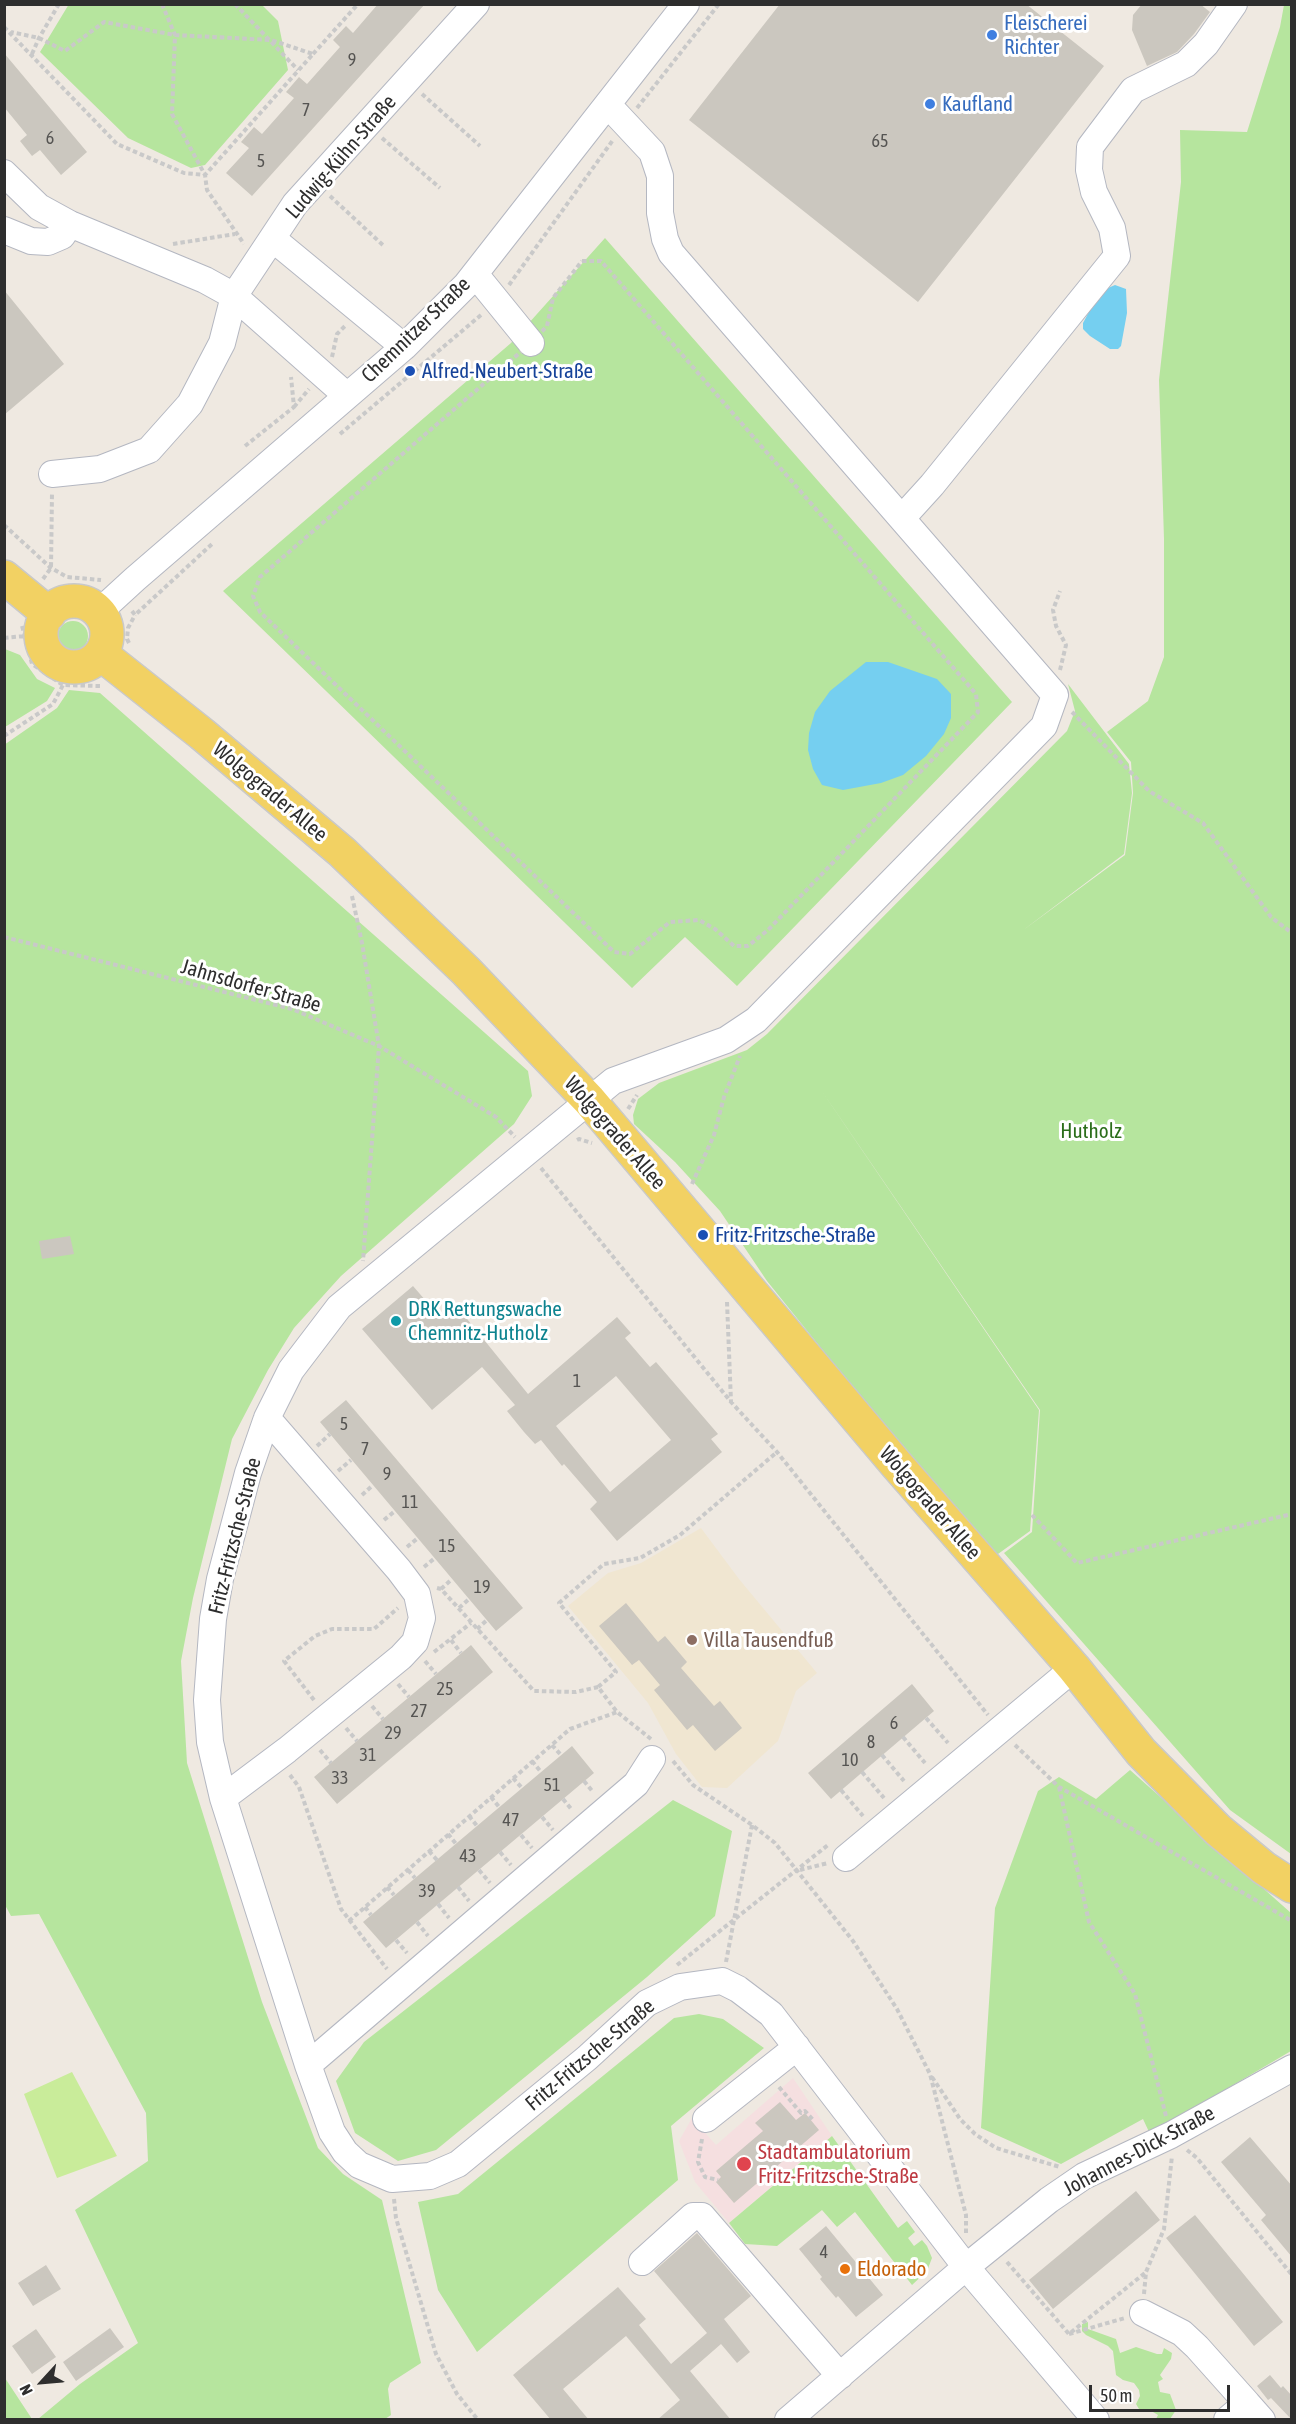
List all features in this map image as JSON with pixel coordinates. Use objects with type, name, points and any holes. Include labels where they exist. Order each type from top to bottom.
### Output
[{"type":"main road","points":[[4,577],[49,614]]},
{"type":"main road","points":[[68,602],[79,602],[90,605],[99,612],[105,622],[110,662],[93,662],[74,668],[63,666],[47,653],[41,633],[43,623],[57,606],[68,602]]},
{"type":"main road","name":"Wolgograder Allee","points":[[110,662],[202,734],[342,852],[466,971],[589,1100],[896,1464],[1074,1668],[1141,1752],[1202,1814],[1264,1868],[1292,1886]]},
{"type":"street","name":"Ludwig-Kühn-Straße","points":[[52,474],[100,469],[149,450],[190,404],[222,343],[234,296],[295,204],[476,4]]},
{"type":"street","name":"Chemnitzer Straße","points":[[99,612],[346,395],[404,347],[475,274],[686,4]]},
{"type":"street","points":[[902,518],[932,485],[1117,255],[1112,228],[1094,192],[1089,170],[1090,147],[1133,90],[1186,64],[1206,44],[1234,4]]},
{"type":"street","points":[[608,105],[655,158],[660,176],[663,230],[671,253],[1055,695]]},
{"type":"street","points":[[4,173],[39,207],[70,224],[205,280],[234,296],[346,395]]},
{"type":"street","points":[[4,230],[31,241],[48,242],[62,236],[70,224]]},
{"type":"street","points":[[273,239],[404,347]]},
{"type":"street","points":[[475,274],[531,343]]},
{"type":"street","name":"Fritz-Fritzsche-Straße","points":[[722,1981],[680,1987],[647,2003],[587,2058],[458,2164],[430,2176],[392,2179],[359,2165],[345,2152],[332,2132],[308,2065],[223,1798],[210,1742],[207,1700],[213,1619],[220,1579],[248,1473],[267,1418],[291,1370],[339,1307],[613,1081],[726,1040],[756,1020],[1044,726],[1055,695]]},
{"type":"street","name":"Fritz-Fritzsche-Straße","points":[[223,1798],[401,1657],[415,1642],[422,1618],[414,1590],[267,1418]]},
{"type":"street","points":[[838,1851],[987,1720],[1017,1716],[1074,1668]]},
{"type":"street","points":[[308,2065],[636,1784],[658,1752]]},
{"type":"street","points":[[722,1981],[738,1989],[771,2014],[966,2267],[1096,2420]]},
{"type":"street","points":[[706,2119],[796,2047]]},
{"type":"street","name":"Johannes-Dick-Straße","points":[[800,2416],[840,2376],[966,2267],[1049,2200],[1084,2176],[1171,2135],[1292,2068]]},
{"type":"street","points":[[642,2262],[693,2216],[702,2217],[840,2376]]},
{"type":"street","points":[[1143,2313],[1182,2333],[1254,2411],[1227,2420]]},
{"type":"path","points":[[32,54],[59,4]]},
{"type":"path","points":[[162,4],[176,36],[172,114],[205,175],[207,190],[235,234],[258,261]]},
{"type":"path","points":[[235,4],[298,70]]},
{"type":"path","points":[[205,175],[358,4]]},
{"type":"path","points":[[12,32],[39,38],[65,51],[104,22],[176,36],[271,40],[313,54]]},
{"type":"path","points":[[4,27],[12,32],[117,144],[184,173],[205,175]]},
{"type":"path","points":[[407,81],[480,146]]},
{"type":"path","points":[[367,125],[440,188]]},
{"type":"path","points":[[315,182],[384,247]]},
{"type":"path","points":[[133,250],[235,234]]},
{"type":"path","points":[[582,261],[601,261],[976,694],[978,712],[768,930],[748,946],[734,946],[699,920],[670,922],[630,954],[614,952],[260,612],[253,596],[260,577],[531,343],[547,326],[553,298],[582,261]]},
{"type":"path","points":[[245,446],[294,407],[290,368]]},
{"type":"path","points":[[51,568],[52,474]]},
{"type":"path","points":[[1060,591],[1053,610],[1056,626],[1066,645],[1056,681],[1055,695],[1149,791],[1203,823],[1271,917],[1292,933]]},
{"type":"path","points":[[4,638],[25,636],[32,664],[63,685],[106,686],[110,662]]},
{"type":"path","points":[[4,736],[52,704],[63,685]]},
{"type":"path","points":[[342,852],[362,943],[379,1046],[361,1288]]},
{"type":"path","name":"Jahnsdorfer Straße","points":[[4,938],[292,1009],[379,1046],[496,1117],[527,1150],[730,1402],[777,1452],[987,1720],[1059,1786],[1292,1921]]},
{"type":"path","points":[[689,1190],[714,1135],[724,1097],[742,1052]]},
{"type":"path","points":[[627,1115],[632,1101],[640,1092]]},
{"type":"path","points":[[571,1143],[579,1139],[601,1146]]},
{"type":"path","points":[[726,1292],[730,1402]]},
{"type":"path","points":[[327,1716],[284,1661],[315,1636],[332,1629],[374,1629],[421,1585],[441,1589],[534,1691],[576,1692],[598,1687],[616,1672],[559,1603],[604,1564],[640,1558],[680,1535],[777,1452]]},
{"type":"path","points":[[1032,1515],[1077,1563],[1292,1514]]},
{"type":"path","points":[[441,1589],[452,1579]]},
{"type":"path","points":[[459,1608],[469,1599]]},
{"type":"path","points":[[477,1629],[487,1620]]},
{"type":"path","points":[[424,1659],[471,1623]]},
{"type":"path","points":[[451,1640],[461,1653]]},
{"type":"path","points":[[598,1687],[617,1712],[693,1785],[775,1843],[853,1941],[897,2008],[930,2074],[960,2119],[975,2134],[996,2148],[1076,2170],[1084,2176]]},
{"type":"path","points":[[349,1921],[570,1729],[617,1712]]},
{"type":"path","points":[[926,1718],[948,1743]]},
{"type":"path","points":[[903,1737],[925,1763]]},
{"type":"path","points":[[940,1750],[956,1737]]},
{"type":"path","points":[[552,1745],[561,1755]]},
{"type":"path","points":[[882,1755],[904,1781]]},
{"type":"path","points":[[918,1769],[933,1756]]},
{"type":"path","points":[[277,1757],[299,1787],[341,1910],[400,1986]]},
{"type":"path","points":[[532,1761],[541,1772]]},
{"type":"path","points":[[862,1772],[884,1798]]},
{"type":"path","points":[[897,1786],[911,1775]]},
{"type":"path","points":[[513,1778],[522,1788]]},
{"type":"path","points":[[1059,1786],[1089,1922],[1135,1994],[1171,2135],[1172,2158],[1164,2229],[1146,2272],[1143,2313],[1069,2334]]},
{"type":"path","points":[[841,1790],[862,1816]]},
{"type":"path","points":[[877,1804],[891,1792]]},
{"type":"path","points":[[491,1797],[499,1807]]},
{"type":"path","points":[[854,1822],[870,1810]]},
{"type":"path","points":[[469,1816],[477,1826]]},
{"type":"path","points":[[722,1981],[752,1825]]},
{"type":"path","points":[[448,1834],[456,1844]]},
{"type":"path","points":[[429,1851],[436,1860]]},
{"type":"path","points":[[680,1987],[673,1967],[797,1871],[838,1851]]},
{"type":"path","points":[[797,1871],[838,1851]]},
{"type":"path","points":[[408,1870],[415,1878]]},
{"type":"path","points":[[387,1887],[394,1895]]},
{"type":"path","points":[[365,1907],[371,1915]]},
{"type":"path","points":[[930,2074],[966,2215],[966,2267]]},
{"type":"path","points":[[785,2094],[801,2113],[805,2110],[815,2121]]},
{"type":"path","points":[[706,2119],[698,2162],[705,2177],[718,2180]]},
{"type":"path","points":[[1171,2135],[1197,2158],[1292,2275]]},
{"type":"path","points":[[392,2179],[396,2218],[436,2354],[457,2394],[478,2420]]},
{"type":"path","points":[[993,2245],[1069,2334]]},
{"type":"path","points":[[1069,2334],[1146,2272]]},
{"type":"shaded area","name":"Villa Tausendfuß","points":[[701,1528],[739,1579],[817,1673],[796,1691],[778,1741],[727,1788],[702,1787],[676,1754],[648,1703],[568,1606],[608,1573],[641,1563]]},
{"type":"shaded area","name":"Stadtambulatorium Fritz-Fritzsche-Straße","points":[[793,2078],[832,2136],[729,2223],[695,2182],[679,2141],[692,2118],[716,2145]]},
{"type":"green space","points":[[69,4],[262,5],[278,21],[288,70],[205,165],[191,168],[128,138],[40,52]]},
{"type":"green space","name":"Hutholz","points":[[1284,5],[1291,5],[1291,1854],[1230,1810],[1004,1553],[1032,1532],[1040,1410],[817,1084],[1039,1410],[1030,1531],[991,1559],[767,1281],[720,1211],[675,1162],[634,1124],[633,1115],[638,1099],[659,1083],[747,1050],[767,1034],[1067,731],[1075,711],[1068,684],[1129,764],[1132,793],[1124,854],[1022,931],[1125,855],[1133,793],[1131,762],[1107,732],[1148,701],[1164,657],[1164,539],[1159,380],[1181,182],[1180,130],[1247,132],[1280,27]]},
{"type":"green space","points":[[605,238],[1012,702],[737,986],[685,937],[632,988],[223,591],[511,343]]},
{"type":"green space","points":[[73,621],[84,625],[88,636],[84,647],[73,651],[62,647],[58,636],[62,625]]},
{"type":"green space","points":[[5,649],[20,655],[37,679],[55,688],[47,701],[5,727]]},
{"type":"green space","points":[[69,690],[100,693],[528,1071],[532,1096],[514,1124],[341,1276],[294,1328],[268,1370],[232,1439],[193,1598],[181,1661],[187,1763],[262,2002],[318,2148],[343,2174],[382,2200],[421,2363],[390,2383],[388,2389],[391,2415],[385,2419],[38,2419],[80,2384],[138,2343],[75,2210],[148,2161],[146,2113],[39,1914],[11,1916],[5,1905],[4,745],[57,708]]},
{"type":"green space","points":[[1130,1770],[1291,1913],[1291,2051],[1150,2134],[1143,2119],[1061,2164],[981,2128],[995,1908],[1038,1791],[1059,1777],[1096,1799]]},
{"type":"green space","points":[[673,1800],[732,1831],[715,1916],[647,1977],[436,2150],[398,2161],[355,2133],[336,2081],[364,2042]]},
{"type":"green space","points":[[699,2014],[723,2019],[764,2048],[671,2126],[678,2180],[477,2352],[438,2290],[418,2202],[458,2194],[674,2018]]},
{"type":"green space","points":[[72,2072],[117,2156],[57,2178],[24,2094]]},
{"type":"green space","points":[[832,2136],[898,2228],[907,2221],[915,2232],[908,2238],[914,2246],[922,2240],[927,2246],[932,2258],[927,2271],[912,2285],[855,2212],[837,2227],[822,2210],[777,2246],[745,2244],[729,2223]]},
{"type":"green space","points":[[1088,2322],[1088,2329],[1116,2339],[1120,2353],[1136,2347],[1157,2354],[1162,2354],[1164,2348],[1172,2353],[1171,2359],[1160,2375],[1163,2379],[1158,2382],[1160,2392],[1170,2394],[1176,2410],[1170,2419],[1156,2419],[1158,2415],[1153,2412],[1142,2412],[1139,2409],[1136,2404],[1140,2396],[1139,2390],[1134,2383],[1116,2375],[1113,2351],[1082,2331],[1082,2324]]},
{"type":"green space","points":[[5,2378],[32,2419],[5,2419]]},
{"type":"water","points":[[1115,285],[1126,289],[1127,313],[1121,346],[1118,349],[1110,349],[1090,336],[1083,329],[1083,323],[1090,310],[1108,288]]},
{"type":"water","points":[[866,662],[888,662],[937,679],[951,694],[951,718],[944,734],[926,756],[903,775],[881,783],[843,790],[822,785],[813,769],[808,750],[809,733],[815,712],[830,691]]},
{"type":"building","points":[[378,4],[425,4],[252,196],[226,173],[249,148],[241,142],[254,127],[262,134],[294,98],[286,92],[299,77],[307,84],[340,47],[333,40],[346,26],[353,33]]},
{"type":"building","points":[[780,4],[1026,4],[1104,66],[918,302],[689,120]]},
{"type":"building","points":[[1142,4],[1200,4],[1210,12],[1177,52],[1147,66],[1132,30],[1133,15]]},
{"type":"building","points":[[4,53],[87,152],[61,175],[40,150],[32,156],[20,141],[27,135],[4,107]]},
{"type":"building","points":[[4,290],[64,364],[4,415]]},
{"type":"building","points":[[70,1236],[74,1254],[42,1259],[39,1241]]},
{"type":"building","points":[[413,1286],[439,1316],[449,1307],[454,1313],[459,1309],[528,1394],[617,1317],[631,1333],[625,1338],[650,1367],[656,1362],[718,1434],[711,1439],[722,1452],[617,1541],[590,1509],[597,1502],[564,1464],[562,1466],[541,1440],[535,1444],[524,1432],[507,1411],[515,1405],[482,1367],[432,1410],[362,1329]],"holes":[[[616,1376],[671,1440],[610,1492],[556,1426]]]},
{"type":"building","points":[[346,1400],[523,1608],[496,1631],[320,1422]]},
{"type":"building","points":[[626,1603],[658,1642],[665,1636],[687,1662],[681,1668],[714,1706],[720,1701],[742,1728],[715,1751],[693,1725],[687,1730],[654,1690],[660,1685],[639,1660],[632,1665],[599,1626]]},
{"type":"building","points":[[471,1645],[493,1672],[337,1804],[314,1777]]},
{"type":"building","points":[[912,1684],[934,1711],[831,1799],[808,1773]]},
{"type":"building","points":[[572,1746],[594,1773],[386,1948],[363,1922]]},
{"type":"building","points":[[780,2102],[796,2120],[805,2113],[819,2130],[734,2203],[716,2182],[721,2177],[716,2171],[763,2131],[755,2123]]},
{"type":"building","points":[[1250,2137],[1292,2186],[1292,2257],[1261,2220],[1266,2215],[1221,2162]]},
{"type":"building","points":[[1136,2191],[1160,2220],[1053,2309],[1029,2280]]},
{"type":"building","points":[[1195,2215],[1283,2322],[1254,2346],[1166,2238]]},
{"type":"building","points":[[826,2226],[883,2295],[856,2317],[820,2279],[822,2277],[799,2249]]},
{"type":"building","points":[[697,2233],[751,2296],[724,2319],[750,2352],[737,2363],[721,2344],[690,2371],[731,2420],[657,2420],[680,2400],[626,2336],[563,2389],[589,2420],[551,2420],[513,2375],[618,2287],[646,2319],[639,2325],[671,2364],[707,2333],[654,2271]]},
{"type":"building","points":[[46,2265],[61,2289],[33,2306],[18,2283]]},
{"type":"building","points":[[110,2328],[124,2347],[76,2381],[63,2362]]},
{"type":"building","points":[[36,2329],[56,2357],[32,2374],[12,2346]]},
{"type":"building","points":[[1270,2375],[1281,2388],[1283,2386],[1292,2396],[1292,2420],[1271,2398],[1268,2400],[1257,2386]]},
{"type":"place","name":"Fleischerei Richter","points":[[992,35]]},
{"type":"place","name":"Kaufland","points":[[930,104]]},
{"type":"place","name":"Alfred-Neubert-Straße","points":[[410,371]]},
{"type":"place","name":"Fritz-Fritzsche-Straße","points":[[703,1235]]},
{"type":"place","name":"DRK Rettungswache Chemnitz-Hutholz","points":[[396,1321]]},
{"type":"place","name":"Villa Tausendfuß","points":[[692,1640]]},
{"type":"place","name":"Stadtambulatorium Fritz-Fritzsche-Straße","points":[[744,2164]]},
{"type":"place","name":"Eldorado","points":[[845,2269]]}]
